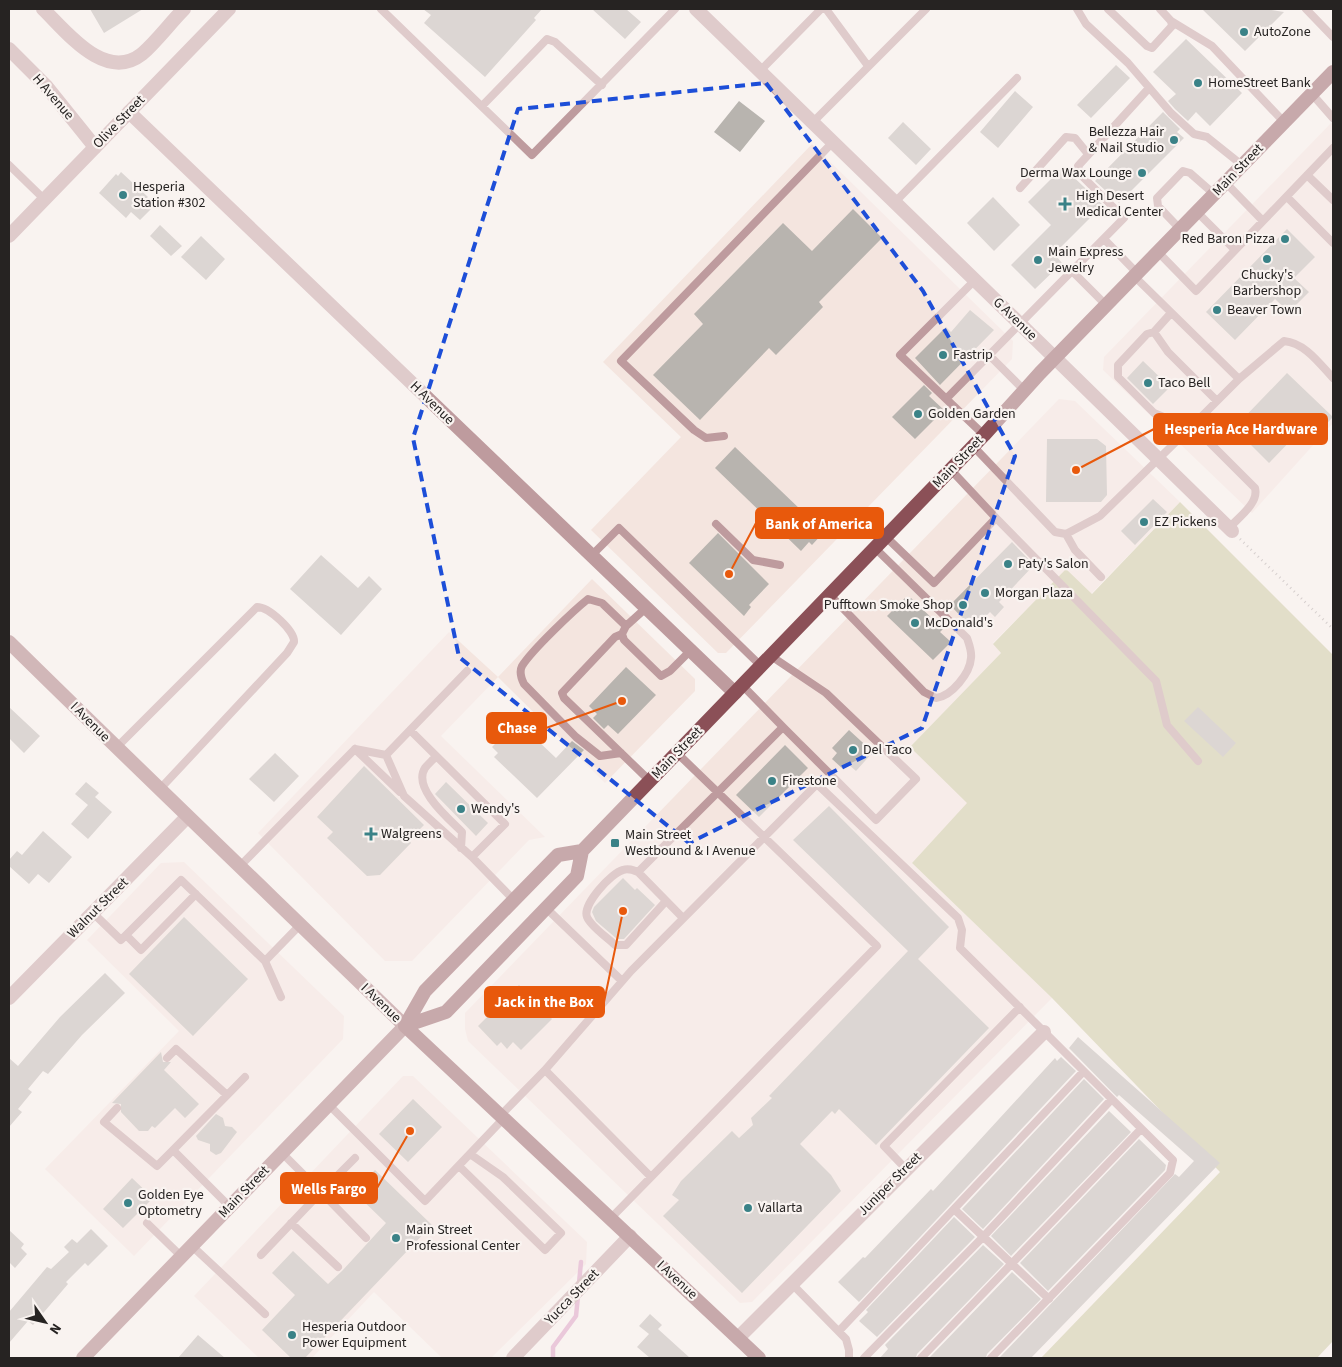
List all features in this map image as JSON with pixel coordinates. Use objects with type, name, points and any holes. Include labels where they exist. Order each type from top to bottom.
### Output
[{"type":"main road","name":"Main Street","points":[[405,1026],[446,1012],[577,876],[582,851],[984,436],[1024,390],[1333,72]]},
{"type":"main road","name":"I Avenue","points":[[9,642],[158,790],[240,866],[405,1026],[759,1358]]},
{"type":"main road","name":"Main Street","points":[[83,1358],[405,1026],[426,991],[558,855],[582,851]]},
{"type":"street","points":[[43,9],[89,53],[104,60],[122,62],[141,55],[184,9]]},
{"type":"street","name":"Olive Street","points":[[9,236],[229,9]]},
{"type":"street","name":"G Avenue","points":[[696,9],[1230,530]]},
{"type":"street","name":"H Avenue","points":[[9,49],[46,86],[95,147]]},
{"type":"street","name":"H Avenue","points":[[129,112],[690,651],[738,689]]},
{"type":"street","name":"Walnut Street","points":[[9,998],[187,817]]},
{"type":"street","name":"Juniper Street","points":[[738,1338],[1044,1032]]},
{"type":"street","name":"Yucca Street","points":[[513,1358],[630,1236]]},
{"type":"lane","points":[[381,9],[532,155],[674,9]]},
{"type":"lane","points":[[760,71],[821,9]]},
{"type":"lane","points":[[826,9],[868,66]]},
{"type":"lane","points":[[812,122],[926,9]]},
{"type":"lane","points":[[1108,9],[1147,46],[1152,48],[1166,36],[1172,26],[1171,21]]},
{"type":"lane","points":[[1160,9],[1171,21],[1212,46],[1284,122]]},
{"type":"lane","points":[[1306,9],[1333,37]]},
{"type":"lane","points":[[1080,10],[1086,24],[1128,63],[1170,112],[1194,134],[1207,137],[1242,165]]},
{"type":"lane","points":[[482,106],[547,39],[555,42],[599,88]]},
{"type":"lane","points":[[895,202],[1017,78]]},
{"type":"lane","points":[[946,399],[1124,218],[1080,174],[1078,166],[1149,88]]},
{"type":"lane","points":[[1312,94],[1333,118]]},
{"type":"lane","points":[[1020,188],[1066,137],[1075,138],[1088,154]]},
{"type":"lane","points":[[724,436],[706,438],[694,430],[621,360],[833,142]]},
{"type":"lane","points":[[1158,252],[1196,291],[1333,148]]},
{"type":"lane","points":[[9,164],[44,199]]},
{"type":"lane","points":[[1180,230],[1158,206],[1156,198],[1184,171],[1190,172],[1214,194]]},
{"type":"lane","points":[[1307,175],[1333,200]]},
{"type":"lane","points":[[1226,183],[1264,221]]},
{"type":"lane","points":[[1286,197],[1333,243]]},
{"type":"lane","points":[[1197,212],[1235,250]]},
{"type":"lane","points":[[1104,239],[1172,313],[1240,380]]},
{"type":"lane","points":[[1072,271],[1106,305]]},
{"type":"lane","points":[[975,280],[900,355],[984,436]]},
{"type":"lane","points":[[1172,313],[1118,365],[1118,377],[1154,413],[1190,429],[1255,488],[1257,495],[1254,502],[1230,530]]},
{"type":"lane","points":[[1151,333],[1217,401]]},
{"type":"lane","points":[[973,446],[1055,532],[1066,534],[1100,516],[1159,461],[1217,401],[1284,341],[1294,342],[1308,352],[1333,378]]},
{"type":"lane","points":[[988,356],[1024,390]]},
{"type":"lane","points":[[951,470],[1156,681],[1167,725],[1198,761]]},
{"type":"lane","points":[[886,536],[934,583],[996,518]]},
{"type":"lane","points":[[716,524],[753,560],[780,565]]},
{"type":"lane","points":[[592,556],[619,528],[766,661],[826,693],[916,779],[876,820],[783,727],[738,689]]},
{"type":"lane","points":[[1066,534],[1075,550],[1101,576]]},
{"type":"lane","points":[[830,595],[924,692],[931,697],[943,697],[969,669],[971,657],[967,638],[875,548]]},
{"type":"lane","points":[[621,753],[600,756],[587,747],[524,684],[520,674],[522,666],[588,599],[602,603],[626,626]]},
{"type":"lane","points":[[116,748],[258,607],[269,611],[292,633],[294,642],[287,653],[158,790]]},
{"type":"lane","points":[[646,608],[626,626],[622,634],[616,637],[562,693],[564,698],[650,781]]},
{"type":"lane","points":[[622,634],[624,640],[661,676],[670,671],[690,651]]},
{"type":"lane","points":[[386,755],[467,671]]},
{"type":"lane","points":[[638,872],[783,727]]},
{"type":"lane","points":[[410,730],[505,824],[472,857]]},
{"type":"lane","points":[[355,749],[386,755]]},
{"type":"lane","points":[[355,749],[472,857],[514,900]]},
{"type":"lane","points":[[240,866],[355,749]]},
{"type":"lane","points":[[611,1218],[877,946],[677,753]]},
{"type":"lane","points":[[386,755],[404,796]]},
{"type":"lane","points":[[436,756],[424,768],[422,779],[432,801],[462,832],[461,848]]},
{"type":"lane","points":[[329,1105],[425,1201],[470,1154],[622,981],[763,836],[817,784],[958,918],[962,930],[960,948],[1173,1160],[1170,1173],[991,1358]]},
{"type":"lane","points":[[666,901],[626,944],[615,945],[587,918],[586,910],[590,901],[620,870],[627,869],[638,872],[683,918]]},
{"type":"lane","points":[[93,913],[121,940],[181,880],[265,961],[281,997]]},
{"type":"lane","points":[[126,935],[141,950],[196,894]]},
{"type":"lane","points":[[546,908],[622,981]]},
{"type":"lane","points":[[265,961],[300,924]]},
{"type":"lane","points":[[906,1169],[884,1146],[1020,1007]]},
{"type":"lane","points":[[167,1058],[176,1049],[228,1095]]},
{"type":"lane","points":[[544,1070],[651,1177]]},
{"type":"lane","points":[[839,1330],[1083,1072]]},
{"type":"lane","points":[[117,1108],[104,1122],[157,1166],[245,1077]]},
{"type":"lane","points":[[864,1358],[983,1237],[1111,1100]]},
{"type":"lane","points":[[920,1358],[1141,1129]]},
{"type":"lane","points":[[173,1150],[230,1207]]},
{"type":"lane","points":[[282,1153],[366,1238]]},
{"type":"lane","points":[[459,1166],[545,1250],[562,1234],[503,1177],[470,1154]]},
{"type":"lane","points":[[261,1255],[355,1158]]},
{"type":"lane","points":[[954,1209],[1049,1299]]},
{"type":"lane","points":[[147,1223],[182,1257]]},
{"type":"lane","points":[[291,1223],[338,1267]]},
{"type":"lane","points":[[192,1246],[265,1314]]},
{"type":"lane","points":[[792,1284],[846,1339],[849,1358]]},
{"type":"path","points":[[1230,530],[1333,629]]},
{"type":"highlighted area","points":[[766,83],[923,291],[1015,456],[922,728],[689,843],[459,657],[413,438],[518,109]]},
{"type":"shaded area","points":[[1333,121],[1333,423],[1252,513],[1103,370],[1104,357]]},
{"type":"shaded area","points":[[812,144],[1013,341],[1012,359],[726,653],[718,653],[591,530],[681,437],[603,362]]},
{"type":"shaded area","points":[[1059,399],[1075,401],[1180,502],[1091,594],[1066,570],[993,643],[1001,653],[911,746],[968,803],[912,863],[1052,998],[752,1302],[740,1303],[468,1041],[465,1029],[465,1013]]},
{"type":"shaded area","points":[[592,579],[695,679],[695,691],[605,783],[498,677]]},
{"type":"shaded area","points":[[449,632],[498,677],[441,736],[545,837],[529,840],[412,961],[385,961],[258,833]]},
{"type":"shaded area","points":[[184,862],[344,1016],[343,1039],[134,1256],[45,1169],[179,1031],[87,940],[161,863]]},
{"type":"shaded area","points":[[403,1076],[413,1076],[587,1242],[586,1264],[491,1358],[442,1358],[374,1292],[312,1358],[259,1358],[194,1296]]},
{"type":"green space","points":[[1180,502],[1333,655],[1333,1341],[1317,1358],[1041,1358],[1220,1172],[1052,998],[912,863],[967,803],[910,747],[1001,653],[993,644],[1066,569],[1092,594]]},
{"type":"building","points":[[90,9],[143,9],[104,33]]},
{"type":"building","points":[[423,9],[542,9],[534,18],[536,20],[485,77],[424,23],[431,15]]},
{"type":"building","points":[[592,9],[626,9],[641,22],[625,39]]},
{"type":"building","name":"AutoZone","points":[[1202,9],[1265,9],[1284,12],[1245,51]]},
{"type":"building","name":"HomeStreet Bank","points":[[1186,39],[1242,93],[1210,126],[1196,112],[1188,121],[1175,109],[1168,101],[1176,94],[1153,72]]},
{"type":"building","points":[[1116,65],[1130,78],[1091,118],[1077,105]]},
{"type":"building","points":[[1015,91],[1033,107],[998,148],[980,132]]},
{"type":"building","points":[[739,101],[765,121],[740,152],[714,132]]},
{"type":"building","points":[[1163,112],[1180,129],[1177,132],[1184,138],[1119,203],[1095,181]]},
{"type":"building","points":[[903,122],[931,149],[916,165],[888,138]]},
{"type":"building","name":"High Desert Medical Center","points":[[1063,167],[1103,205],[1060,248],[1063,251],[1057,257],[1062,263],[1035,289],[1011,265],[1051,225],[1028,202]]},
{"type":"building","name":"Hesperia Station #302","points":[[121,172],[148,197],[145,200],[153,207],[140,220],[131,212],[126,218],[99,193],[116,174],[118,176]]},
{"type":"building","points":[[993,197],[1020,225],[994,251],[967,223]]},
{"type":"building","points":[[853,209],[882,238],[819,302],[823,307],[776,355],[769,348],[700,420],[653,375],[703,324],[694,314],[783,223],[812,251]]},
{"type":"building","points":[[160,225],[182,246],[171,256],[150,236]]},
{"type":"building","points":[[1287,229],[1315,257],[1294,278],[1309,292],[1289,312],[1275,299],[1235,340],[1206,312]]},
{"type":"building","points":[[201,236],[225,259],[206,280],[181,257]]},
{"type":"building","name":"Fastrip","points":[[970,310],[994,330],[940,385],[915,358],[946,327],[951,332]]},
{"type":"building","name":"Taco Bell","points":[[1143,361],[1170,387],[1153,404],[1127,378]]},
{"type":"building","points":[[1287,373],[1333,417],[1306,445],[1296,435],[1269,463],[1234,428]]},
{"type":"building","name":"Golden Garden","points":[[924,385],[932,393],[929,396],[944,410],[915,439],[892,417]]},
{"type":"building","points":[[1047,439],[1097,439],[1106,446],[1107,495],[1101,502],[1046,502]]},
{"type":"building","points":[[735,447],[824,532],[812,545],[809,542],[801,551],[715,468]]},
{"type":"building","name":"EZ Pickens","points":[[1153,499],[1167,512],[1135,545],[1121,531]]},
{"type":"building","points":[[718,533],[769,584],[749,605],[751,607],[744,616],[689,563]]},
{"type":"building","name":"Morgan Plaza","points":[[1012,542],[1034,565],[999,602],[1004,607],[995,617],[990,612],[973,629],[950,605]]},
{"type":"building","points":[[321,555],[358,588],[369,576],[382,589],[341,635],[290,589]]},
{"type":"building","name":"McDonald's","points":[[905,598],[908,601],[911,598],[943,629],[940,632],[951,642],[933,660],[887,616]]},
{"type":"building","points":[[626,667],[656,695],[618,734],[608,725],[604,729],[593,718],[597,714],[589,706]]},
{"type":"building","points":[[9,707],[40,736],[24,753],[9,738]]},
{"type":"building","points":[[1198,707],[1236,743],[1223,757],[1184,721]]},
{"type":"building","points":[[517,721],[556,758],[572,741],[584,750],[537,798],[494,757],[498,753],[492,747]]},
{"type":"building","name":"Del Taco","points":[[849,730],[873,752],[856,771],[848,764],[843,769],[832,759],[837,753],[832,748]]},
{"type":"building","name":"Firestone","points":[[785,745],[808,768],[759,817],[736,795]]},
{"type":"building","points":[[275,753],[299,776],[274,802],[249,779]]},
{"type":"building","name":"Walgreens","points":[[364,766],[424,825],[409,840],[411,843],[380,875],[367,876],[327,838],[333,832],[317,817]]},
{"type":"building","points":[[86,782],[99,793],[95,797],[112,812],[88,839],[71,824],[88,805],[75,794]]},
{"type":"building","name":"Wendy's","points":[[446,782],[488,823],[476,836],[435,794]]},
{"type":"building","points":[[829,806],[949,927],[918,959],[989,1028],[876,1145],[839,1109],[835,1114],[832,1111],[800,1144],[831,1175],[841,1191],[742,1293],[663,1216],[679,1200],[672,1195],[681,1181],[732,1131],[739,1138],[753,1125],[751,1118],[772,1098],[769,1096],[908,951],[793,840]]},
{"type":"building","points":[[43,831],[72,857],[49,883],[38,874],[29,884],[9,866],[9,860],[17,851],[22,855]]},
{"type":"building","points":[[623,878],[655,905],[624,939],[617,939],[596,921],[592,912],[594,907]]},
{"type":"building","points":[[184,917],[248,979],[193,1036],[129,974]]},
{"type":"building","points":[[105,973],[125,993],[82,1035],[48,1074],[43,1071],[28,1089],[32,1092],[18,1109],[22,1112],[9,1127],[9,1058],[18,1066],[60,1017]]},
{"type":"building","points":[[519,985],[552,1019],[521,1050],[513,1042],[507,1049],[501,1042],[497,1046],[478,1026]]},
{"type":"building","points":[[1078,1037],[1220,1163],[1031,1358],[999,1358],[1175,1174],[1179,1177],[1194,1161],[1119,1095],[1117,1097],[1069,1048]]},
{"type":"building","points":[[161,1052],[163,1062],[171,1062],[164,1070],[199,1104],[185,1118],[175,1108],[155,1128],[152,1126],[148,1131],[139,1131],[121,1112],[121,1104],[112,1103]]},
{"type":"building","points":[[1061,1057],[1076,1071],[859,1302],[838,1282],[863,1257],[865,1258],[931,1189],[933,1191],[1055,1058],[1057,1061]]},
{"type":"building","points":[[1084,1079],[1104,1099],[983,1229],[962,1209]]},
{"type":"building","points":[[413,1099],[442,1127],[408,1162],[379,1134]]},
{"type":"building","points":[[1109,1111],[1131,1132],[1011,1256],[991,1236]]},
{"type":"building","points":[[216,1114],[223,1118],[225,1126],[232,1127],[237,1132],[221,1153],[216,1155],[210,1151],[210,1144],[198,1140],[196,1136]]},
{"type":"building","points":[[1139,1139],[1166,1165],[1165,1170],[1048,1291],[1020,1263]]},
{"type":"building","name":"Main Street Professional Center","points":[[375,1170],[432,1225],[305,1358],[291,1358],[262,1330],[295,1295],[272,1273],[293,1251],[328,1284],[342,1271],[386,1223],[354,1192]]},
{"type":"building","name":"Golden Eye Optometry","points":[[132,1178],[153,1198],[123,1228],[103,1209]]},
{"type":"building","points":[[954,1217],[975,1237],[877,1337],[859,1321],[868,1312],[866,1310]]},
{"type":"building","points":[[91,1229],[108,1246],[88,1266],[85,1263],[66,1282],[68,1284],[33,1325],[28,1321],[9,1343],[9,1312],[47,1267],[51,1269],[69,1252],[64,1247],[72,1239],[77,1243]]},
{"type":"building","points":[[9,1230],[24,1244],[21,1248],[27,1254],[15,1268],[9,1262]]},
{"type":"building","points":[[983,1245],[1004,1264],[917,1354],[916,1358],[880,1358],[888,1349],[885,1345]]},
{"type":"building","points":[[1012,1272],[1041,1299],[987,1354],[986,1358],[929,1358]]},
{"type":"building","points":[[650,1314],[662,1325],[658,1329],[690,1358],[650,1358],[637,1347],[649,1334],[639,1326]]},
{"type":"building","points":[[198,1335],[225,1358],[178,1358]]},
{"type":"waterway","points":[[579,1283],[581,1262]]},
{"type":"waterway","points":[[553,1358],[553,1347],[576,1316],[578,1296]]},
{"type":"place","name":"AutoZone","points":[[1244,32]]},
{"type":"place","name":"HomeStreet Bank","points":[[1198,83]]},
{"type":"place","name":"Bellezza Hair & Nail Studio","points":[[1174,140]]},
{"type":"place","name":"Derma Wax Lounge","points":[[1142,173]]},
{"type":"place","name":"Hesperia Station #302","points":[[123,195]]},
{"type":"place","name":"High Desert Medical Center","points":[[1065,204]]},
{"type":"place","name":"Red Baron Pizza","points":[[1285,239]]},
{"type":"place","name":"Chucky's Barbershop","points":[[1267,259]]},
{"type":"place","name":"Main Express Jewelry","points":[[1038,260]]},
{"type":"place","name":"Beaver Town","points":[[1217,310]]},
{"type":"place","name":"Fastrip","points":[[943,355]]},
{"type":"place","name":"Taco Bell","points":[[1148,383]]},
{"type":"place","name":"Golden Garden","points":[[918,414]]},
{"type":"place","name":"Hesperia Ace Hardware","points":[[1076,470]]},
{"type":"place","name":"EZ Pickens","points":[[1144,522]]},
{"type":"place","name":"Paty's Salon","points":[[1008,564]]},
{"type":"place","name":"Bank of America","points":[[729,574]]},
{"type":"place","name":"Morgan Plaza","points":[[985,593]]},
{"type":"place","name":"Pufftown Smoke Shop","points":[[963,605]]},
{"type":"place","name":"McDonald's","points":[[915,623]]},
{"type":"place","name":"Chase","points":[[622,701]]},
{"type":"place","name":"Del Taco","points":[[853,750]]},
{"type":"place","name":"Firestone","points":[[772,781]]},
{"type":"place","name":"Wendy's","points":[[461,809]]},
{"type":"place","name":"Walgreens","points":[[371,834]]},
{"type":"place","name":"Main Street Westbound & I Avenue","points":[[615,843]]},
{"type":"place","name":"Jack in the Box","points":[[623,911]]},
{"type":"place","name":"Wells Fargo","points":[[410,1131]]},
{"type":"place","name":"Golden Eye Optometry","points":[[128,1203]]},
{"type":"place","name":"Vallarta","points":[[748,1208]]},
{"type":"place","name":"Main Street Professional Center","points":[[396,1238]]},
{"type":"place","name":"Hesperia Outdoor Power Equipment","points":[[292,1335]]}]
